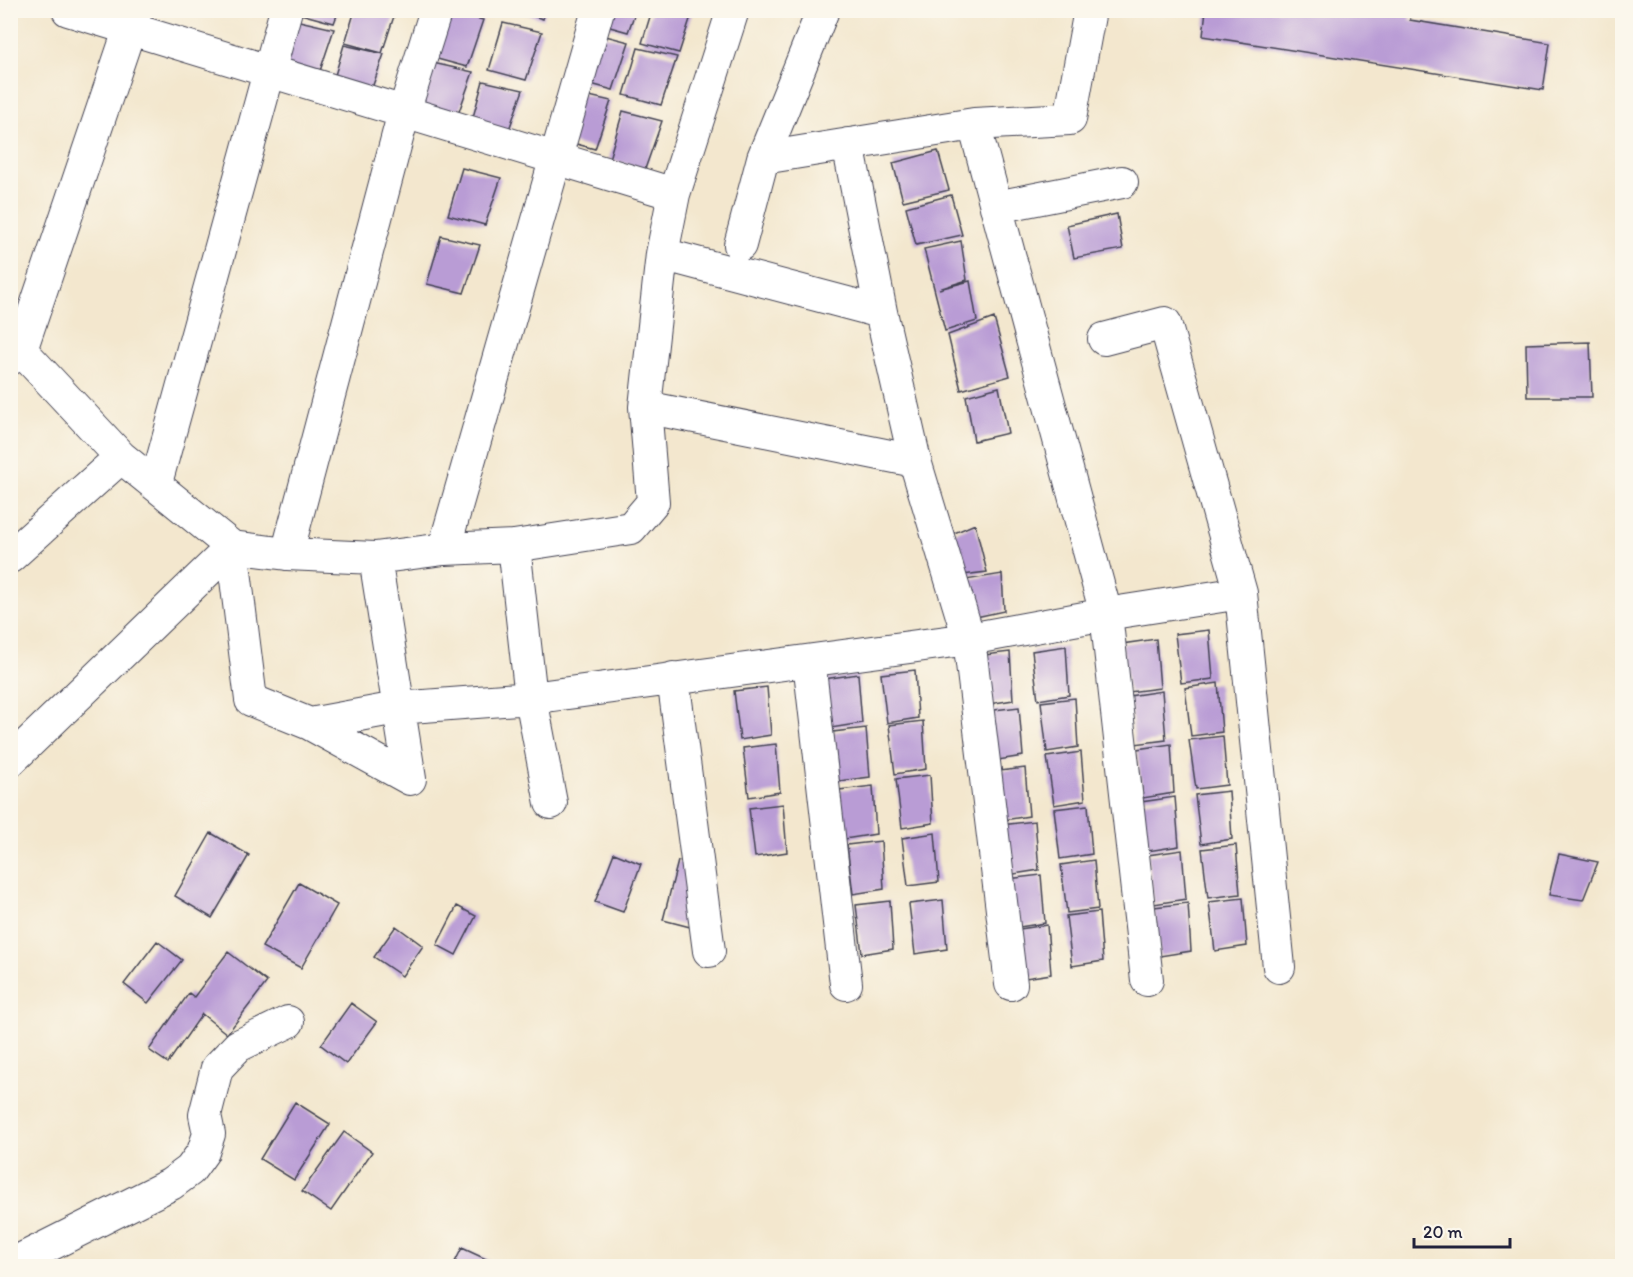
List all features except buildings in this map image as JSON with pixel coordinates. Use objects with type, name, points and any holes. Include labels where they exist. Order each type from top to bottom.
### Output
[{"type":"street","points":[[68,10],[134,20],[269,72],[674,194]]},
{"type":"street","points":[[156,483],[286,10]]},
{"type":"street","points":[[287,554],[404,112],[436,10]]},
{"type":"street","points":[[444,549],[598,10]]},
{"type":"street","points":[[134,20],[16,355],[121,457],[156,483],[232,547],[287,554],[375,558],[444,549],[514,546],[631,528],[653,502],[645,407],[662,254],[674,194],[733,10]]},
{"type":"street","points":[[740,245],[763,158],[823,10]]},
{"type":"street","points":[[763,158],[974,124],[1070,119],[1090,10]]},
{"type":"street","points":[[974,124],[1106,614],[1147,980]]},
{"type":"street","points":[[848,144],[881,312],[915,461],[969,639],[1011,984]]},
{"type":"street","points":[[996,207],[1122,182]]},
{"type":"street","points":[[662,254],[881,312]]},
{"type":"street","points":[[1104,339],[1165,323],[1241,593],[1278,967]]},
{"type":"street","points":[[645,407],[915,461]]},
{"type":"street","points":[[10,557],[121,457]]},
{"type":"street","points":[[514,546],[531,698],[551,803]]},
{"type":"street","points":[[232,547],[251,700],[310,724],[410,779],[375,558]]},
{"type":"street","points":[[10,760],[232,547]]},
{"type":"street","points":[[310,724],[397,708],[531,698],[969,639],[1106,614],[1241,593]]},
{"type":"street","points":[[809,661],[846,984]]},
{"type":"street","points":[[673,678],[709,951]]},
{"type":"street","points":[[10,1265],[171,1185],[190,1170],[203,1152],[209,1134],[204,1115],[217,1068],[238,1046],[288,1022]]}]
